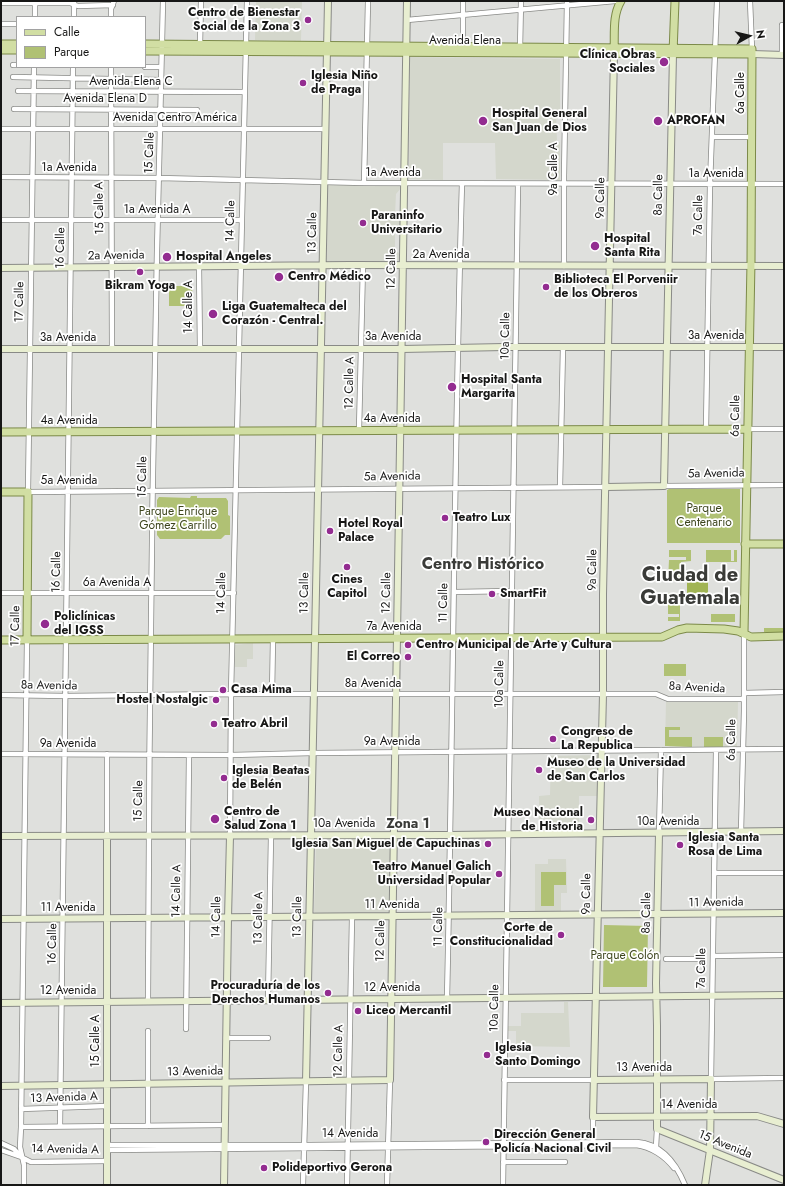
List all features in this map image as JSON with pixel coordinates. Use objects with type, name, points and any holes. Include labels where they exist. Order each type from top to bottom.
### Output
[{"type":"main road","name":"9a Calle","points":[[614,50],[614,18],[617,8],[622,1]]},
{"type":"main road","name":"8a Calle","points":[[673,51],[675,1]]},
{"type":"main road","points":[[1,44],[16,44]]},
{"type":"main road","name":"Avenida Elena","points":[[146,44],[162,48]]},
{"type":"main road","name":"Avenida Elena","points":[[146,51],[162,48],[326,48],[752,52]]},
{"type":"main road","points":[[1,50],[16,50]]},
{"type":"main road","name":"6a Calle","points":[[744,633],[751,266],[752,52]]},
{"type":"main road","name":"4a Avenida","points":[[1,432],[747,429]]},
{"type":"main road","name":"5a Avenida","points":[[1,492],[28,492]]},
{"type":"main road","name":"17 Calle","points":[[26,640],[28,492]]},
{"type":"main road","points":[[745,544],[784,544]]},
{"type":"main road","name":"7a Avenida","points":[[1,640],[662,637],[687,628],[724,628],[744,633],[751,637],[784,636]]},
{"type":"street","name":"15 Calle","points":[[148,1001],[148,836],[151,592],[163,1]]},
{"type":"street","points":[[200,48],[201,1]]},
{"type":"street","name":"14 Calle","points":[[224,1185],[232,639],[246,1]]},
{"type":"street","name":"13 Calle","points":[[304,1185],[318,431],[328,1]]},
{"type":"street","points":[[364,183],[368,1]]},
{"type":"street","name":"12 Calle","points":[[387,1185],[401,430],[407,1]]},
{"type":"street","points":[[463,1],[463,49]]},
{"type":"street","points":[[520,50],[521,1]]},
{"type":"street","points":[[407,20],[521,10],[567,3],[615,1]]},
{"type":"street","name":"7a Calle","points":[[706,429],[710,184],[717,1]]},
{"type":"street","name":"6a Calle","points":[[750,1],[752,52]]},
{"type":"street","points":[[34,2],[35,16]]},
{"type":"street","points":[[1,3],[74,3],[78,6],[94,3],[114,3],[111,9],[111,16]]},
{"type":"street","points":[[74,3],[74,16]]},
{"type":"street","name":"9a Calle A","points":[[564,266],[567,3]]},
{"type":"street","points":[[1,24],[16,24]]},
{"type":"street","points":[[782,25],[783,55]]},
{"type":"street","name":"9a Calle","points":[[593,1142],[597,915],[602,751],[614,50]]},
{"type":"street","name":"8a Calle","points":[[664,486],[673,51]]},
{"type":"street","name":"Avenida Elena","points":[[752,52],[783,55]]},
{"type":"street","points":[[146,67],[161,67]]},
{"type":"street","name":"17 Calle","points":[[28,492],[34,68]]},
{"type":"street","name":"16 Calle","points":[[60,1126],[73,68]]},
{"type":"street","name":"15 Calle A","points":[[111,68],[110,128],[112,349]]},
{"type":"street","points":[[13,77],[161,80]]},
{"type":"street","name":"Avenida Elena C","points":[[18,91],[244,92]]},
{"type":"street","name":"Avenida Elena D","points":[[14,109],[197,110]]},
{"type":"street","name":"Avenida Centro América","points":[[1,129],[325,129]]},
{"type":"street","points":[[712,137],[752,137]]},
{"type":"street","name":"1a Avenida","points":[[1,177],[159,178],[364,183],[784,184]]},
{"type":"street","name":"11 Calle","points":[[447,999],[455,592],[457,348],[462,183]]},
{"type":"street","name":"10a Calle","points":[[503,1185],[506,916],[510,751],[509,694],[518,184]]},
{"type":"street","name":"1a Avenida A","points":[[1,220],[242,220]]},
{"type":"street","name":"2a Avenida","points":[[1,268],[363,265],[784,266]]},
{"type":"street","name":"12 Calle A","points":[[359,430],[363,265]]},
{"type":"street","name":"14 Calle A","points":[[199,266],[200,349]]},
{"type":"street","points":[[266,307],[322,307]]},
{"type":"street","points":[[560,487],[563,347]]},
{"type":"street","name":"3a Avenida","points":[[1,349],[784,347]]},
{"type":"street","name":"4a Avenida","points":[[747,429],[784,429]]},
{"type":"street","name":"5a Avenida","points":[[28,492],[784,485]]},
{"type":"street","points":[[455,592],[511,591]]},
{"type":"street","name":"6a Avenida A","points":[[1,593],[234,593]]},
{"type":"street","name":"6a Calle","points":[[741,832],[744,633]]},
{"type":"street","points":[[272,694],[273,639]]},
{"type":"street","name":"17 Calle","points":[[24,1185],[25,1178],[20,1147],[24,919],[26,640]]},
{"type":"street","points":[[744,693],[784,692]]},
{"type":"street","name":"8a Avenida","points":[[1,695],[656,694],[668,699],[744,699]]},
{"type":"street","name":"9a Avenida","points":[[1,754],[231,755],[313,752],[784,749]]},
{"type":"street","name":"8a Calle","points":[[656,1148],[656,983],[661,750]]},
{"type":"street","name":"7a Calle","points":[[705,1185],[710,1150],[711,1116],[712,996],[709,958],[714,914],[716,750]]},
{"type":"street","name":"15 Calle A","points":[[107,754],[107,1185]]},
{"type":"street","name":"14 Calle A","points":[[186,1029],[186,918],[189,755]]},
{"type":"street","name":"10a Avenida","points":[[1,836],[311,836],[784,831]]},
{"type":"street","name":"13 Calle A","points":[[268,1000],[270,836]]},
{"type":"street","points":[[714,873],[784,873]]},
{"type":"street","name":"11 Avenida","points":[[1,919],[784,913]]},
{"type":"street","name":"12 Calle A","points":[[347,1185],[352,917]]},
{"type":"street","points":[[666,959],[784,955]]},
{"type":"street","name":"12 Avenida","points":[[1,1003],[784,995]]},
{"type":"street","points":[[148,1030],[148,1126]]},
{"type":"street","points":[[226,1038],[268,1038]]},
{"type":"street","name":"13 Avenida","points":[[504,1080],[784,1078]]},
{"type":"street","name":"13 Avenida","points":[[1,1086],[390,1080]]},
{"type":"street","name":"13 Avenida A","points":[[21,1109],[107,1106]]},
{"type":"street","name":"14 Avenida","points":[[593,1117],[757,1116],[784,1124]]},
{"type":"street","points":[[21,1127],[224,1125]]},
{"type":"street","name":"15 Avenida","points":[[657,1129],[784,1180]]},
{"type":"street","name":"14 Avenida","points":[[107,1148],[347,1147],[637,1142],[645,1143],[656,1148]]},
{"type":"street","points":[[1,1143],[14,1149],[22,1157]]},
{"type":"street","points":[[504,1145],[640,1146],[655,1151],[666,1159],[676,1172],[683,1185]]},
{"type":"street","points":[[656,1148],[673,1162],[683,1185]]},
{"type":"street","name":"14 Avenida A","points":[[1,1150],[22,1157],[31,1162],[107,1161]]},
{"type":"street","points":[[503,1162],[565,1162]]},
{"type":"shaded area","points":[[256,1],[302,1],[301,41],[255,40]]},
{"type":"shaded area","name":"Hospital General San Juan de Dios","points":[[410,57],[560,59],[560,112],[556,112],[557,142],[560,142],[560,180],[496,179],[495,143],[443,143],[443,180],[409,179]]},
{"type":"shaded area","name":"Paraninfo Universitario","points":[[329,184],[401,185],[401,188],[396,194],[395,215],[401,218],[400,225],[395,228],[395,250],[399,253],[399,261],[326,262],[327,186]]},
{"type":"shaded area","points":[[687,582],[708,582],[708,593],[687,593]]},
{"type":"shaded area","points":[[253,643],[253,659],[247,659],[247,667],[235,667],[235,645]]},
{"type":"shaded area","points":[[666,702],[738,702],[737,747],[665,746]]},
{"type":"shaded area","points":[[599,755],[598,796],[579,796],[579,831],[539,831],[539,796],[550,795],[551,756]]},
{"type":"shaded area","points":[[342,839],[388,839],[391,841],[390,912],[388,914],[316,914],[314,912],[316,845],[342,844]]},
{"type":"shaded area","points":[[548,859],[566,859],[567,893],[561,893],[561,913],[535,913],[535,864],[548,864]]},
{"type":"shaded area","points":[[564,1002],[568,1002],[570,1047],[516,1046],[516,1031],[508,1031],[508,1026],[521,1026],[521,1013],[564,1013]]},
{"type":"green space","points":[[169,286],[192,286],[193,306],[169,306]]},
{"type":"green space","name":"Parque Centenario","points":[[740,489],[740,543],[667,543],[667,490]]},
{"type":"green space","name":"Parque Enrique Gómez Carrillo","points":[[191,496],[197,496],[197,498],[226,498],[228,501],[228,515],[230,516],[230,535],[225,535],[221,539],[160,539],[157,535],[157,500],[159,497],[190,498]]},
{"type":"green space","points":[[669,550],[691,550],[691,561],[681,562],[680,581],[668,581],[669,560],[686,560],[686,557],[669,557]]},
{"type":"green space","points":[[706,550],[731,550],[731,561],[734,561],[734,550],[737,550],[737,562],[706,562]]},
{"type":"green space","points":[[668,593],[680,593],[680,621],[668,621],[668,617],[679,617],[679,614],[668,614],[668,603],[671,605],[671,598],[668,600]]},
{"type":"green space","points":[[711,614],[735,614],[735,622],[711,622]]},
{"type":"green space","points":[[764,628],[784,628],[784,633],[764,632]]},
{"type":"green space","points":[[664,664],[686,664],[686,676],[664,676]]},
{"type":"green space","points":[[665,727],[680,727],[680,730],[669,730],[669,737],[692,737],[692,747],[665,746]]},
{"type":"green space","points":[[704,737],[723,737],[723,747],[704,747]]},
{"type":"green space","points":[[541,872],[566,872],[566,885],[554,885],[554,906],[541,906]]},
{"type":"green space","name":"Parque Colón","points":[[604,925],[648,926],[647,987],[603,987]]},
{"type":"place","name":"Centro de Bienestar Social de la Zona 3","points":[[308,20]]},
{"type":"place","name":"Clínica Obras Sociales","points":[[664,62]]},
{"type":"place","name":"Iglesia Niño de Praga","points":[[303,83]]},
{"type":"place","name":"Hospital General San Juan de Dios","points":[[483,121]]},
{"type":"place","name":"APROFAN","points":[[658,121]]},
{"type":"place","name":"Paraninfo Universitario","points":[[363,223]]},
{"type":"place","name":"Hospital Santa Rita","points":[[595,246]]},
{"type":"place","name":"Hospital Angeles","points":[[167,257]]},
{"type":"place","name":"Bikram Yoga","points":[[140,272]]},
{"type":"place","name":"Centro Médico","points":[[279,277]]},
{"type":"place","name":"Biblioteca El Porveniir de los Obreros","points":[[546,287]]},
{"type":"place","name":"Liga Guatemalteca del Corazón - Central.","points":[[213,314]]},
{"type":"place","name":"Hospital Santa Margarita","points":[[452,387]]},
{"type":"place","name":"Teatro Lux","points":[[445,518]]},
{"type":"place","name":"Hotel Royal Palace","points":[[330,531]]},
{"type":"place","name":"Cines Capitol","points":[[347,567]]},
{"type":"place","name":"SmartFit","points":[[492,594]]},
{"type":"place","name":"Policlínicas del IGSS","points":[[45,624]]},
{"type":"place","name":"Centro Municipal de Arte y Cultura","points":[[408,645]]},
{"type":"place","name":"El Correo","points":[[408,657]]},
{"type":"place","name":"Casa Mima","points":[[223,690]]},
{"type":"place","name":"Hostel Nostalgic","points":[[216,700]]},
{"type":"place","name":"Teatro Abril","points":[[214,724]]},
{"type":"place","name":"Congreso de La Republica","points":[[553,739]]},
{"type":"place","name":"Museo de la Universidad de San Carlos","points":[[539,770]]},
{"type":"place","name":"Iglesia Beatas de Belén","points":[[224,778]]},
{"type":"place","name":"Centro de Salud Zona 1","points":[[215,819]]},
{"type":"place","name":"Museo Nacional de Historia","points":[[591,820]]},
{"type":"place","name":"Iglesia San Miguel de Capuchinas","points":[[488,844]]},
{"type":"place","name":"Iglesia Santa Rosa de Lima","points":[[680,845]]},
{"type":"place","name":"Teatro Manuel Galich Universidad Popular","points":[[499,874]]},
{"type":"place","name":"Corte de Constitucionalidad","points":[[561,935]]},
{"type":"place","name":"Procuraduría de los Derechos Humanos","points":[[328,993]]},
{"type":"place","name":"Liceo Mercantil","points":[[358,1011]]},
{"type":"place","name":"Iglesia Santo Domingo","points":[[487,1055]]},
{"type":"place","name":"Dirección General Policía Nacional Civil","points":[[486,1142]]},
{"type":"place","name":"Polideportivo Gerona","points":[[264,1168]]},
{"type":"district","name":"Centro Histórico","points":[[483,565]]},
{"type":"district","name":"Ciudad de Guatemala","points":[[690,588]]},
{"type":"district","name":"Zona 1","points":[[408,825]]}]
